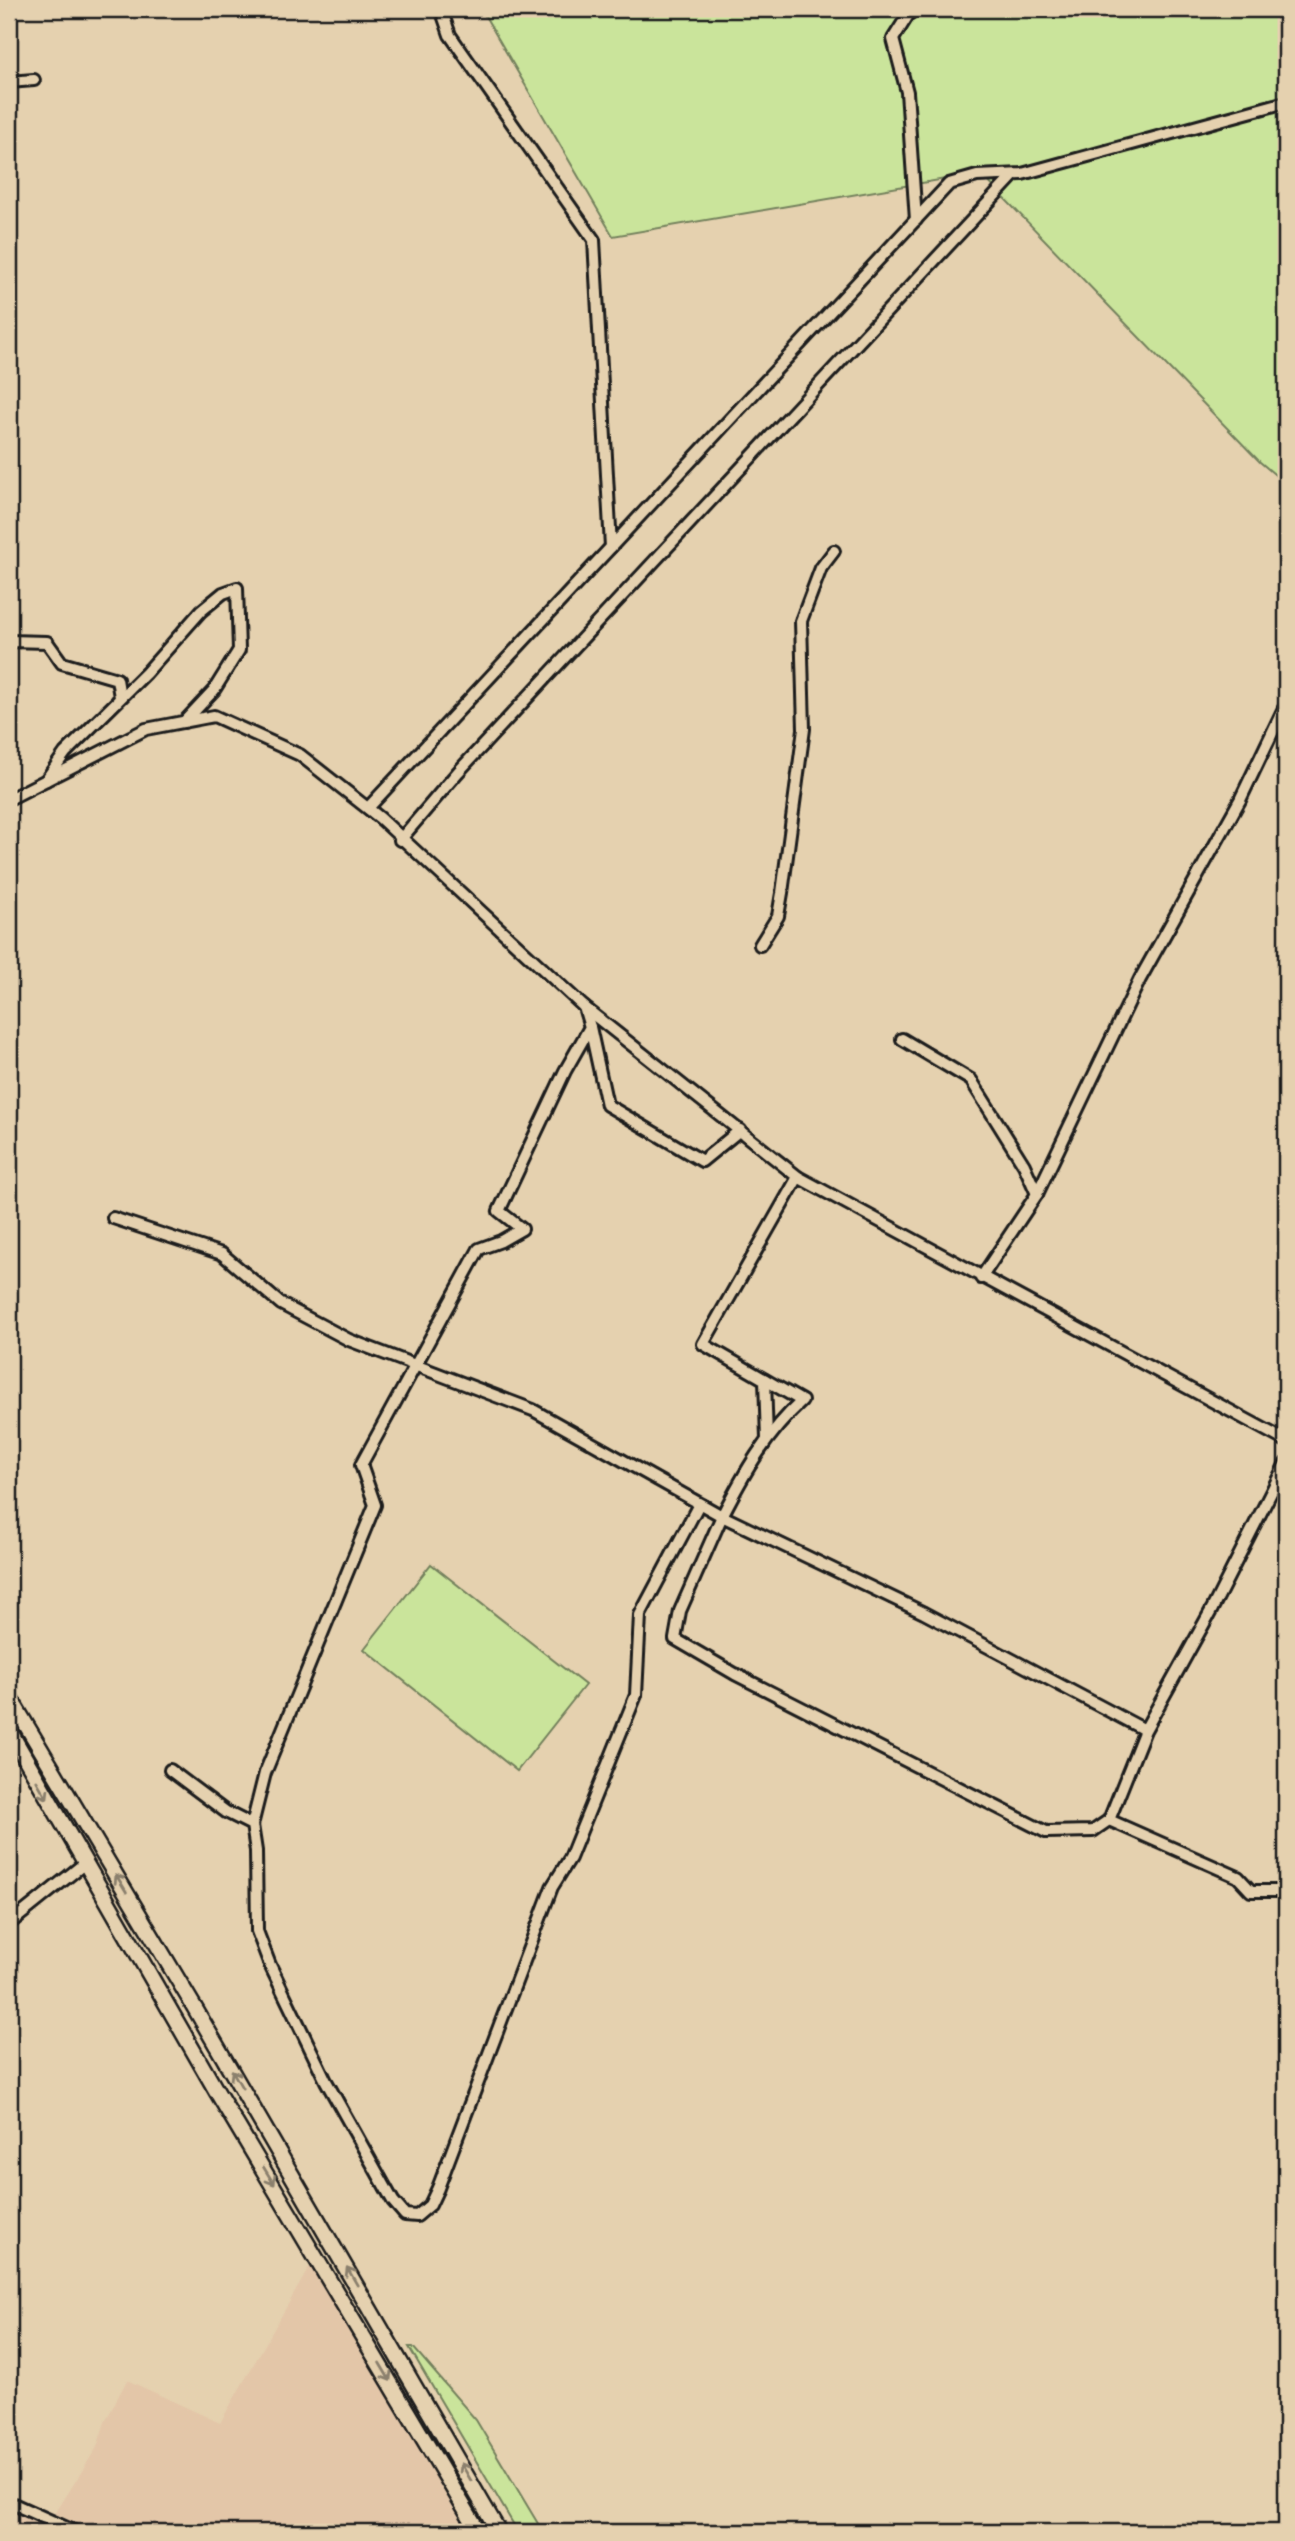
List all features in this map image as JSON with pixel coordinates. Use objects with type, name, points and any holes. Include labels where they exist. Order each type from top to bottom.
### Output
[{"type":"main road","points":[[9,1696],[155,1940],[499,2532]]},
{"type":"main road","points":[[9,1730],[217,2092],[479,2532]]},
{"type":"main road","points":[[76,1848],[94,1838]]},
{"type":"main road","points":[[138,1952],[145,1940],[155,1940]]},
{"type":"main road","points":[[164,1997],[173,1999],[180,1985]]},
{"type":"street","points":[[441,9],[450,35],[594,240],[611,547]]},
{"type":"street","points":[[916,220],[907,92],[893,39],[910,12],[918,9]]},
{"type":"street","points":[[9,82],[34,80]]},
{"type":"street","points":[[368,808],[949,184],[977,176],[1014,175],[1286,102]]},
{"type":"street","points":[[400,840],[467,762],[1014,175]]},
{"type":"street","points":[[760,945],[778,916],[804,729],[800,621],[821,568],[834,551]]},
{"type":"street","points":[[46,780],[56,764],[120,696],[146,673],[211,601],[237,588],[239,650],[214,690],[184,722]]},
{"type":"street","points":[[9,641],[47,642],[62,663],[78,669],[112,675],[117,679],[120,696]]},
{"type":"street","points":[[981,1278],[1037,1194],[1140,979],[1240,800],[1286,704]]},
{"type":"street","points":[[9,799],[146,729],[214,716],[300,755],[368,808],[584,1007],[798,1177],[1286,1441]]},
{"type":"street","points":[[584,1007],[607,1105],[702,1161],[740,1130]]},
{"type":"street","points":[[590,1027],[501,1203],[499,1212],[523,1229],[479,1249],[412,1366],[361,1465],[375,1505],[265,1773],[252,1825],[256,1851],[257,1931],[270,1965],[326,2081],[393,2201],[405,2215],[417,2216],[430,2204],[438,2188],[552,1887],[570,1858],[636,1695],[640,1615],[699,1504]]},
{"type":"street","points":[[902,1039],[971,1080],[1004,1132],[1037,1194]]},
{"type":"street","points":[[798,1177],[703,1344],[802,1401],[767,1439],[747,1468],[722,1516],[680,1611],[675,1639],[735,1674],[1046,1832],[1093,1831],[1109,1820],[1145,1730],[1212,1609],[1286,1464]]},
{"type":"street","points":[[113,1218],[222,1254],[281,1304],[349,1340],[533,1410],[699,1504],[925,1613],[1145,1730]]},
{"type":"street","points":[[765,1380],[767,1439]]},
{"type":"street","points":[[170,1770],[226,1812],[252,1825]]},
{"type":"street","points":[[1109,1820],[1238,1877],[1251,1891],[1286,1891]]},
{"type":"street","points":[[9,1924],[85,1863]]},
{"type":"street","points":[[9,2502],[76,2532]]},
{"type":"shaded area","points":[[310,2266],[468,2532],[9,2532],[9,2493],[55,2514],[97,2447],[105,2422],[127,2380],[220,2423]]},
{"type":"green space","points":[[481,9],[1286,9],[1286,484],[1260,462],[980,173],[613,236]]},
{"type":"green space","points":[[431,1564],[585,1685],[517,1771],[364,1649]]},
{"type":"green space","points":[[409,2347],[413,2347],[476,2420],[543,2532],[518,2532]]}]
